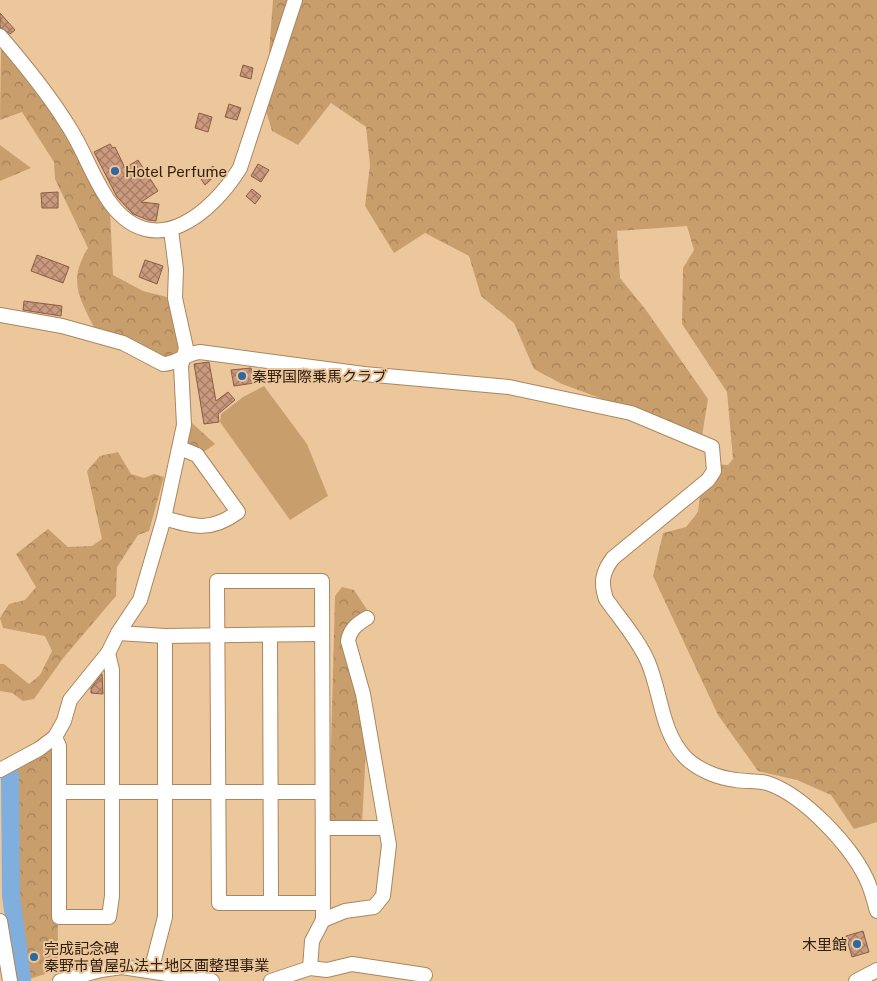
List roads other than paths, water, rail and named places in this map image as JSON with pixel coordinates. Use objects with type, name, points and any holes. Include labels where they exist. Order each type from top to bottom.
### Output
[{"type":"street","points":[[0,36],[68,124],[111,203],[128,220],[140,228],[157,232],[171,230],[205,209],[226,188],[240,168],[295,0]]},
{"type":"street","points":[[0,770],[39,749],[55,737],[64,721],[70,700],[108,653],[118,633],[140,600],[164,518],[184,425],[181,366],[186,348],[175,298],[176,269],[171,230]]},
{"type":"street","points":[[0,315],[62,326],[123,343],[163,364],[170,364],[192,353],[200,352],[364,374],[509,388],[631,413],[712,447],[714,471],[708,480],[613,558],[604,573],[603,590],[606,599],[647,660],[670,732],[678,750],[694,764],[713,775],[734,780],[768,784],[805,806],[831,831],[859,866],[867,880],[877,911]]},
{"type":"street","points":[[164,518],[196,527],[225,521],[238,512],[197,455],[180,448]]},
{"type":"street","points":[[310,968],[312,941],[323,920],[322,581],[218,581],[219,903],[322,903]]},
{"type":"street","points":[[323,920],[345,911],[374,907],[383,896],[389,857],[386,828],[362,694],[348,641],[350,633],[357,624],[367,618]]},
{"type":"street","points":[[118,633],[165,636],[322,634]]},
{"type":"street","points":[[270,635],[270,903]]},
{"type":"street","points":[[151,972],[165,917],[165,636]]},
{"type":"street","points":[[55,737],[59,746],[59,917],[109,917],[112,896],[112,670],[108,653]]},
{"type":"street","points":[[60,792],[322,792]]},
{"type":"street","points":[[323,828],[386,828]]},
{"type":"street","points":[[0,921],[10,981]]},
{"type":"street","points":[[271,981],[310,968],[327,970],[352,964],[425,976]]},
{"type":"street","points":[[60,981],[122,967],[187,979],[212,981]]},
{"type":"street","points":[[856,981],[877,970]]},
{"type":"waterway","points":[[10,774],[11,895],[22,980]]},
{"type":"place","name":"Hotel Perfume","points":[[115,171]]},
{"type":"place","name":"秦野国際乗馬クラブ","points":[[242,376]]},
{"type":"place","name":"木里館","points":[[857,944]]},
{"type":"place","name":"完成記念碑 秦野市曽屋弘法土地区画整理事業","points":[[34,957]]}]
